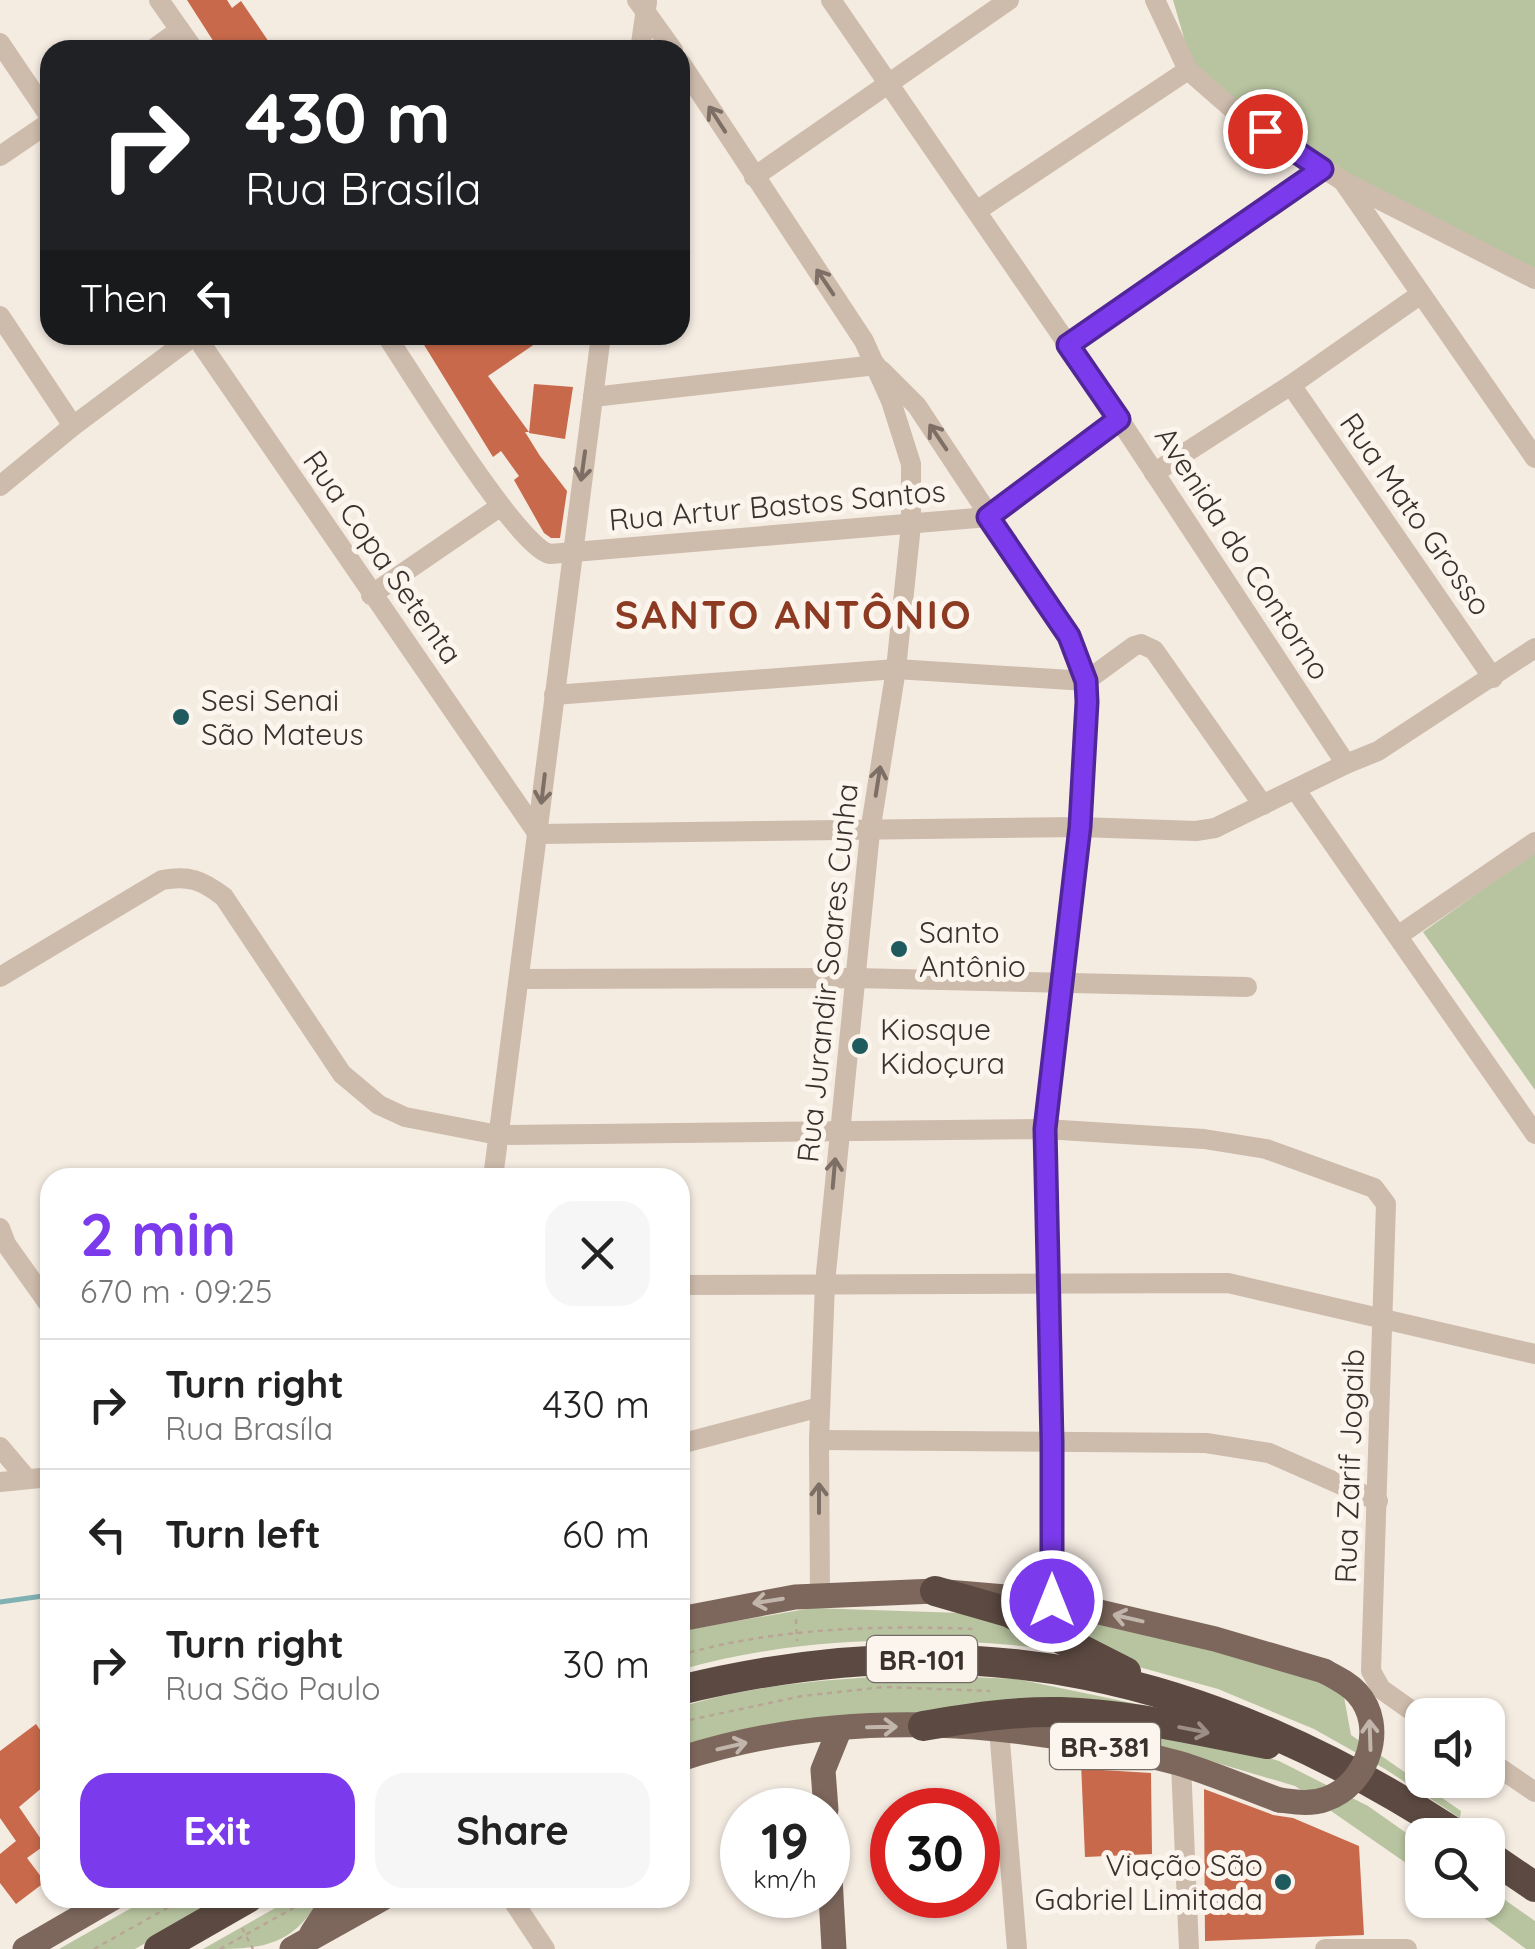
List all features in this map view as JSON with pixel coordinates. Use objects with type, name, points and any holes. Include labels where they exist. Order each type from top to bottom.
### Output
[{"type":"highway","points":[[935,1591],[1008,1612],[1164,1693]]},
{"type":"highway","name":"BR-101","points":[[690,1688],[745,1674],[893,1658],[967,1658],[1068,1670],[1164,1693],[1244,1720],[1324,1756],[1429,1818]]},
{"type":"highway","points":[[924,1726],[1009,1713],[1065,1712],[1128,1718],[1324,1756]]},
{"type":"highway","points":[[1505,1867],[1535,1887]]},
{"type":"highway","points":[[159,1949],[231,1908]]},
{"type":"main road","name":"BR-381","points":[[690,1617],[820,1595],[935,1591],[1052,1601],[1215,1639],[1324,1670],[1357,1694],[1366,1706],[1371,1724],[1370,1752],[1360,1774],[1344,1790],[1308,1804],[1278,1800],[1181,1764],[1105,1746],[999,1729],[840,1728],[784,1736],[690,1758]]},
{"type":"main road","points":[[825,1788],[824,1770],[840,1728]]},
{"type":"main road","points":[[784,1736],[824,1770]]},
{"type":"main road","points":[[25,1949],[96,1908]]},
{"type":"main road","points":[[299,1945],[328,1908]]},
{"type":"main road","points":[[299,1945],[366,1908]]},
{"type":"main road","points":[[832,1918],[834,1949]]},
{"type":"street","points":[[160,0],[187,40]]},
{"type":"street","points":[[754,176],[1010,0]]},
{"type":"street","points":[[1155,0],[1188,70],[1236,112],[1343,181],[1535,279]]},
{"type":"street","points":[[641,40],[644,2]]},
{"type":"street","points":[[644,2],[666,40]]},
{"type":"street","name":"Avenida do Contorno","points":[[837,4],[1119,419],[1346,764]]},
{"type":"street","points":[[166,40],[180,30]]},
{"type":"street","points":[[0,44],[40,104]]},
{"type":"street","points":[[978,210],[1188,70]]},
{"type":"street","points":[[690,77],[876,365],[917,406],[1069,636],[1086,681],[1080,827],[1045,1129],[1052,1601]]},
{"type":"street","points":[[0,156],[40,126]]},
{"type":"street","points":[[1068,345],[1322,169]]},
{"type":"street","points":[[1343,181],[1535,458]]},
{"type":"street","points":[[1154,473],[1291,385],[1421,294]]},
{"type":"street","points":[[0,316],[73,426]]},
{"type":"street","points":[[0,486],[182,345]]},
{"type":"street","name":"Rua Copa Setenta","points":[[202,345],[538,834]]},
{"type":"street","points":[[371,595],[502,506],[393,345]]},
{"type":"street","points":[[494,1168],[600,345]]},
{"type":"street","points":[[592,397],[876,365]]},
{"type":"street","name":"Rua Jurandir Soares Cunha","points":[[820,1595],[819,1440],[825,1283],[870,832],[896,669],[912,525],[912,464],[876,365]]},
{"type":"street","name":"Rua Mato Grosso","points":[[1291,385],[1492,678]]},
{"type":"street","points":[[988,517],[1119,419]]},
{"type":"street","name":"Rua Artur Bastos Santos","points":[[502,506],[542,552],[988,517]]},
{"type":"street","points":[[554,695],[896,669],[1086,681],[1134,646],[1148,646],[1263,805]]},
{"type":"street","points":[[538,834],[1215,828],[1378,751],[1535,648]]},
{"type":"street","points":[[1295,788],[1535,1134]]},
{"type":"street","points":[[1398,936],[1535,842]]},
{"type":"street","points":[[0,978],[162,880],[184,876],[203,881],[224,897],[342,1074],[378,1105],[405,1117],[498,1136],[1045,1129]]},
{"type":"street","points":[[520,979],[854,978],[1247,986]]},
{"type":"street","name":"Rua Zarif Jogaib","points":[[1045,1129],[1204,1139],[1266,1149],[1380,1193],[1386,1204],[1384,1321],[1371,1671],[1381,1689],[1405,1706]]},
{"type":"street","points":[[0,1228],[6,1244],[40,1292]]},
{"type":"street","points":[[690,1285],[1228,1284],[1535,1354]]},
{"type":"street","points":[[690,1441],[820,1407]]},
{"type":"street","points":[[819,1440],[1206,1443],[1269,1453],[1378,1502]]},
{"type":"street","points":[[0,1448],[28,1479]]},
{"type":"street","points":[[0,1482],[40,1478]]},
{"type":"street","points":[[999,1729],[1017,1949]]},
{"type":"street","points":[[1181,1764],[1189,1949]]},
{"type":"street","points":[[1505,1772],[1535,1792]]},
{"type":"street","points":[[518,1908],[545,1949]]},
{"type":"street","points":[[1325,1949],[1407,1949]]},
{"type":"path","points":[[690,1652],[796,1634],[893,1626],[988,1630]]},
{"type":"path","points":[[690,1720],[802,1696],[884,1686],[1007,1692]]},
{"type":"path","points":[[94,1949],[166,1908]]},
{"type":"path","points":[[220,1949],[294,1908]]},
{"type":"green space","points":[[1173,0],[1535,0],[1535,270],[1325,162],[1260,122],[1204,78],[1188,52]]},
{"type":"green space","points":[[1535,852],[1535,1090],[1423,932]]},
{"type":"green space","points":[[812,1608],[991,1614],[1076,1652],[977,1642],[877,1641],[778,1649],[690,1668],[690,1629]]},
{"type":"green space","points":[[1027,1608],[1191,1643],[1331,1685],[1344,1697],[1351,1735],[1405,1772],[1405,1782],[1314,1729],[1218,1689],[1132,1665]]},
{"type":"green space","points":[[922,1675],[1017,1679],[1156,1708],[690,1746],[690,1704],[769,1687]]},
{"type":"green space","points":[[1047,1718],[1279,1761],[1368,1806],[1405,1832],[1405,1862],[1295,1786],[1126,1736],[1056,1724]]},
{"type":"green space","points":[[1429,1798],[1442,1798],[1461,1811],[1460,1818]]},
{"type":"green space","points":[[1505,1900],[1535,1921],[1535,1949],[1526,1949],[1484,1918],[1505,1918]]},
{"type":"green space","points":[[131,1908],[207,1908],[135,1949],[59,1949]]},
{"type":"green space","points":[[275,1908],[314,1908],[297,1927],[272,1943],[203,1949]]},
{"type":"building","points":[[187,0],[227,0],[232,8],[241,1],[268,40],[213,40]]},
{"type":"building","points":[[424,345],[533,345],[488,376],[567,491],[560,538],[544,533],[514,480],[519,476],[501,451],[493,457]]},
{"type":"building","points":[[534,384],[573,387],[565,439],[529,433]]},
{"type":"building","points":[[36,1724],[40,1730],[40,1789],[19,1807],[40,1838],[40,1849],[27,1858],[40,1875],[40,1886],[16,1904],[0,1883],[0,1854],[16,1841],[0,1818],[0,1751]]},
{"type":"building","points":[[1081,1763],[1102,1763],[1102,1770],[1151,1773],[1152,1854],[1085,1857]]},
{"type":"building","name":"Viação São Gabriel Limitada","points":[[1204,1789],[1273,1815],[1293,1818],[1359,1846],[1364,1935],[1205,1941]]},
{"type":"waterway","points":[[0,1602],[40,1596]]},
{"type":"place","name":"Sesi Senai São Mateus","points":[[181,717]]},
{"type":"place","name":"Santo Antônio","points":[[899,949]]},
{"type":"place","name":"Kiosque Kidoçura","points":[[860,1046]]},
{"type":"place","name":"Viação São Gabriel Limitada","points":[[1283,1882]]},
{"type":"district","name":"SANTO ANTÔNIO","points":[[794,614]]},
{"type":"route","points":[[1052,1601],[1045,1129],[1080,827],[1086,681],[1069,636],[988,517],[1119,419],[1068,345],[1322,169],[1265,131]]}]
